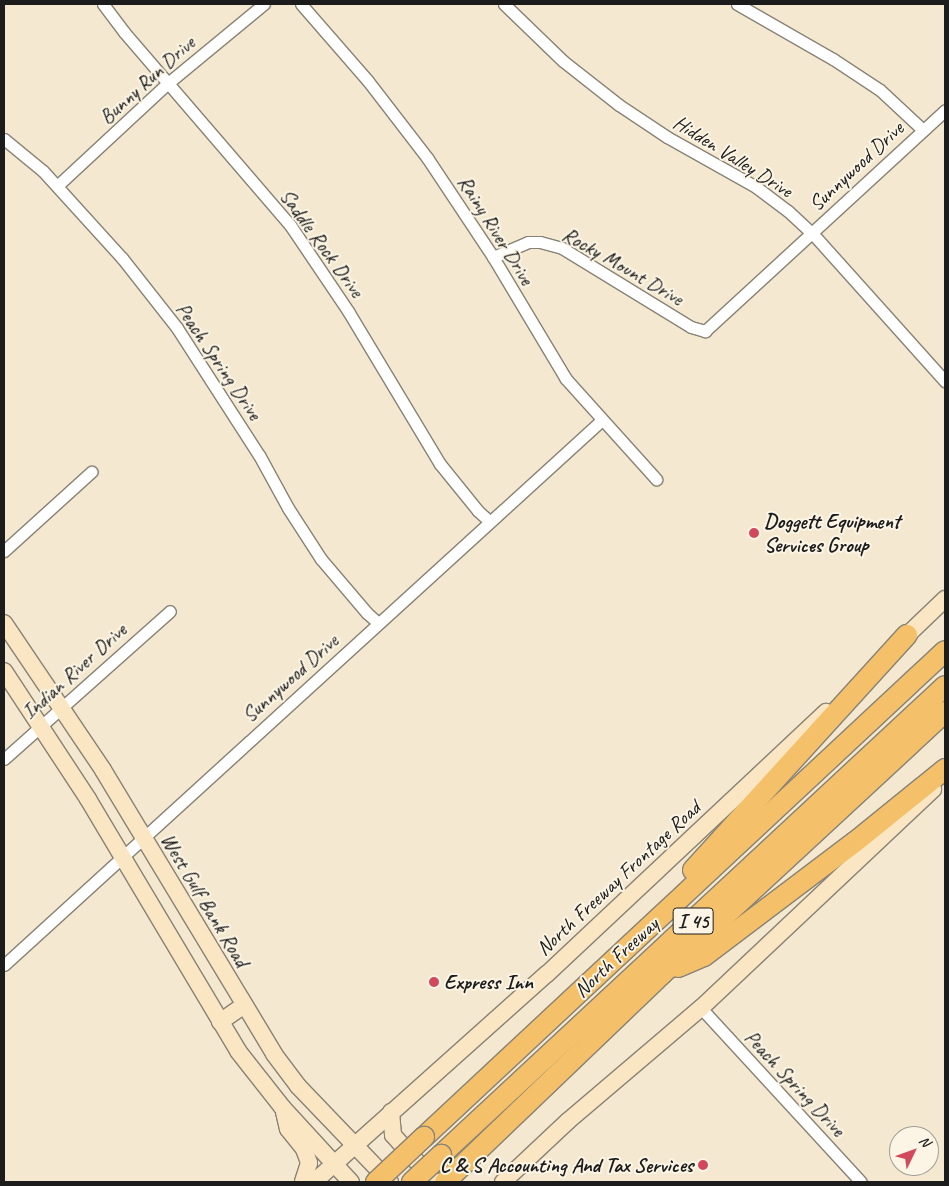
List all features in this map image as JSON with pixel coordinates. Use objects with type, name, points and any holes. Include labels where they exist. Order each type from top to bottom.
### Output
[{"type":"highway","points":[[595,976],[907,635]]},
{"type":"highway","name":"North Freeway","points":[[376,1182],[945,651]]},
{"type":"highway","name":"North Freeway","points":[[412,1182],[945,686]]},
{"type":"highway","name":"North Freeway","points":[[451,1177],[662,974],[945,712]]},
{"type":"highway","points":[[662,974],[704,956],[855,842],[945,768]]},
{"type":"main road","name":"North Freeway Frontage Road","points":[[314,1182],[547,974],[945,599]]},
{"type":"main road","name":"West Gulf Bank Road","points":[[4,624],[103,770],[274,1054],[298,1086],[356,1144],[390,1182]]},
{"type":"main road","points":[[4,671],[41,725],[122,856],[220,1022],[256,1076],[351,1182]]},
{"type":"main road","points":[[503,1182],[568,1121],[701,1008],[945,778]]},
{"type":"main road","points":[[220,1022],[244,1005]]},
{"type":"main road","points":[[282,1107],[288,1129],[304,1149],[309,1163],[303,1182]]},
{"type":"main road","points":[[391,1112],[393,1135],[435,1182]]},
{"type":"street","name":"Saddle Rock Drive","points":[[103,4],[290,225],[348,311],[440,464],[478,511],[489,521]]},
{"type":"street","name":"Bunny Run Drive","points":[[57,186],[168,83],[264,4]]},
{"type":"street","name":"Rainy River Drive","points":[[301,4],[406,128],[493,257],[566,380],[656,479]]},
{"type":"street","name":"Hidden Valley Drive","points":[[504,4],[563,61],[619,105],[667,138],[756,187],[812,233],[945,381]]},
{"type":"street","points":[[737,4],[833,58],[880,90],[923,130]]},
{"type":"street","name":"Sunnywood Drive","points":[[705,331],[945,110]]},
{"type":"street","name":"Peach Spring Drive","points":[[4,139],[43,171],[57,186],[122,258],[177,328],[259,455],[288,508],[321,558],[367,613],[378,623]]},
{"type":"street","name":"Rocky Mount Drive","points":[[493,257],[528,242],[540,242],[562,248],[692,327],[705,331]]},
{"type":"street","name":"Sunnywood Drive","points":[[4,965],[602,420]]},
{"type":"street","points":[[4,551],[91,472]]},
{"type":"street","name":"Indian River Drive","points":[[4,759],[170,611]]},
{"type":"street","name":"Peach Spring Drive","points":[[701,1008],[861,1182]]},
{"type":"place","name":"Doggett Equipment Services Group","points":[[754,533]]},
{"type":"place","name":"Express Inn","points":[[434,982]]},
{"type":"place","name":"C & S Accounting And Tax Services","points":[[703,1165]]}]
